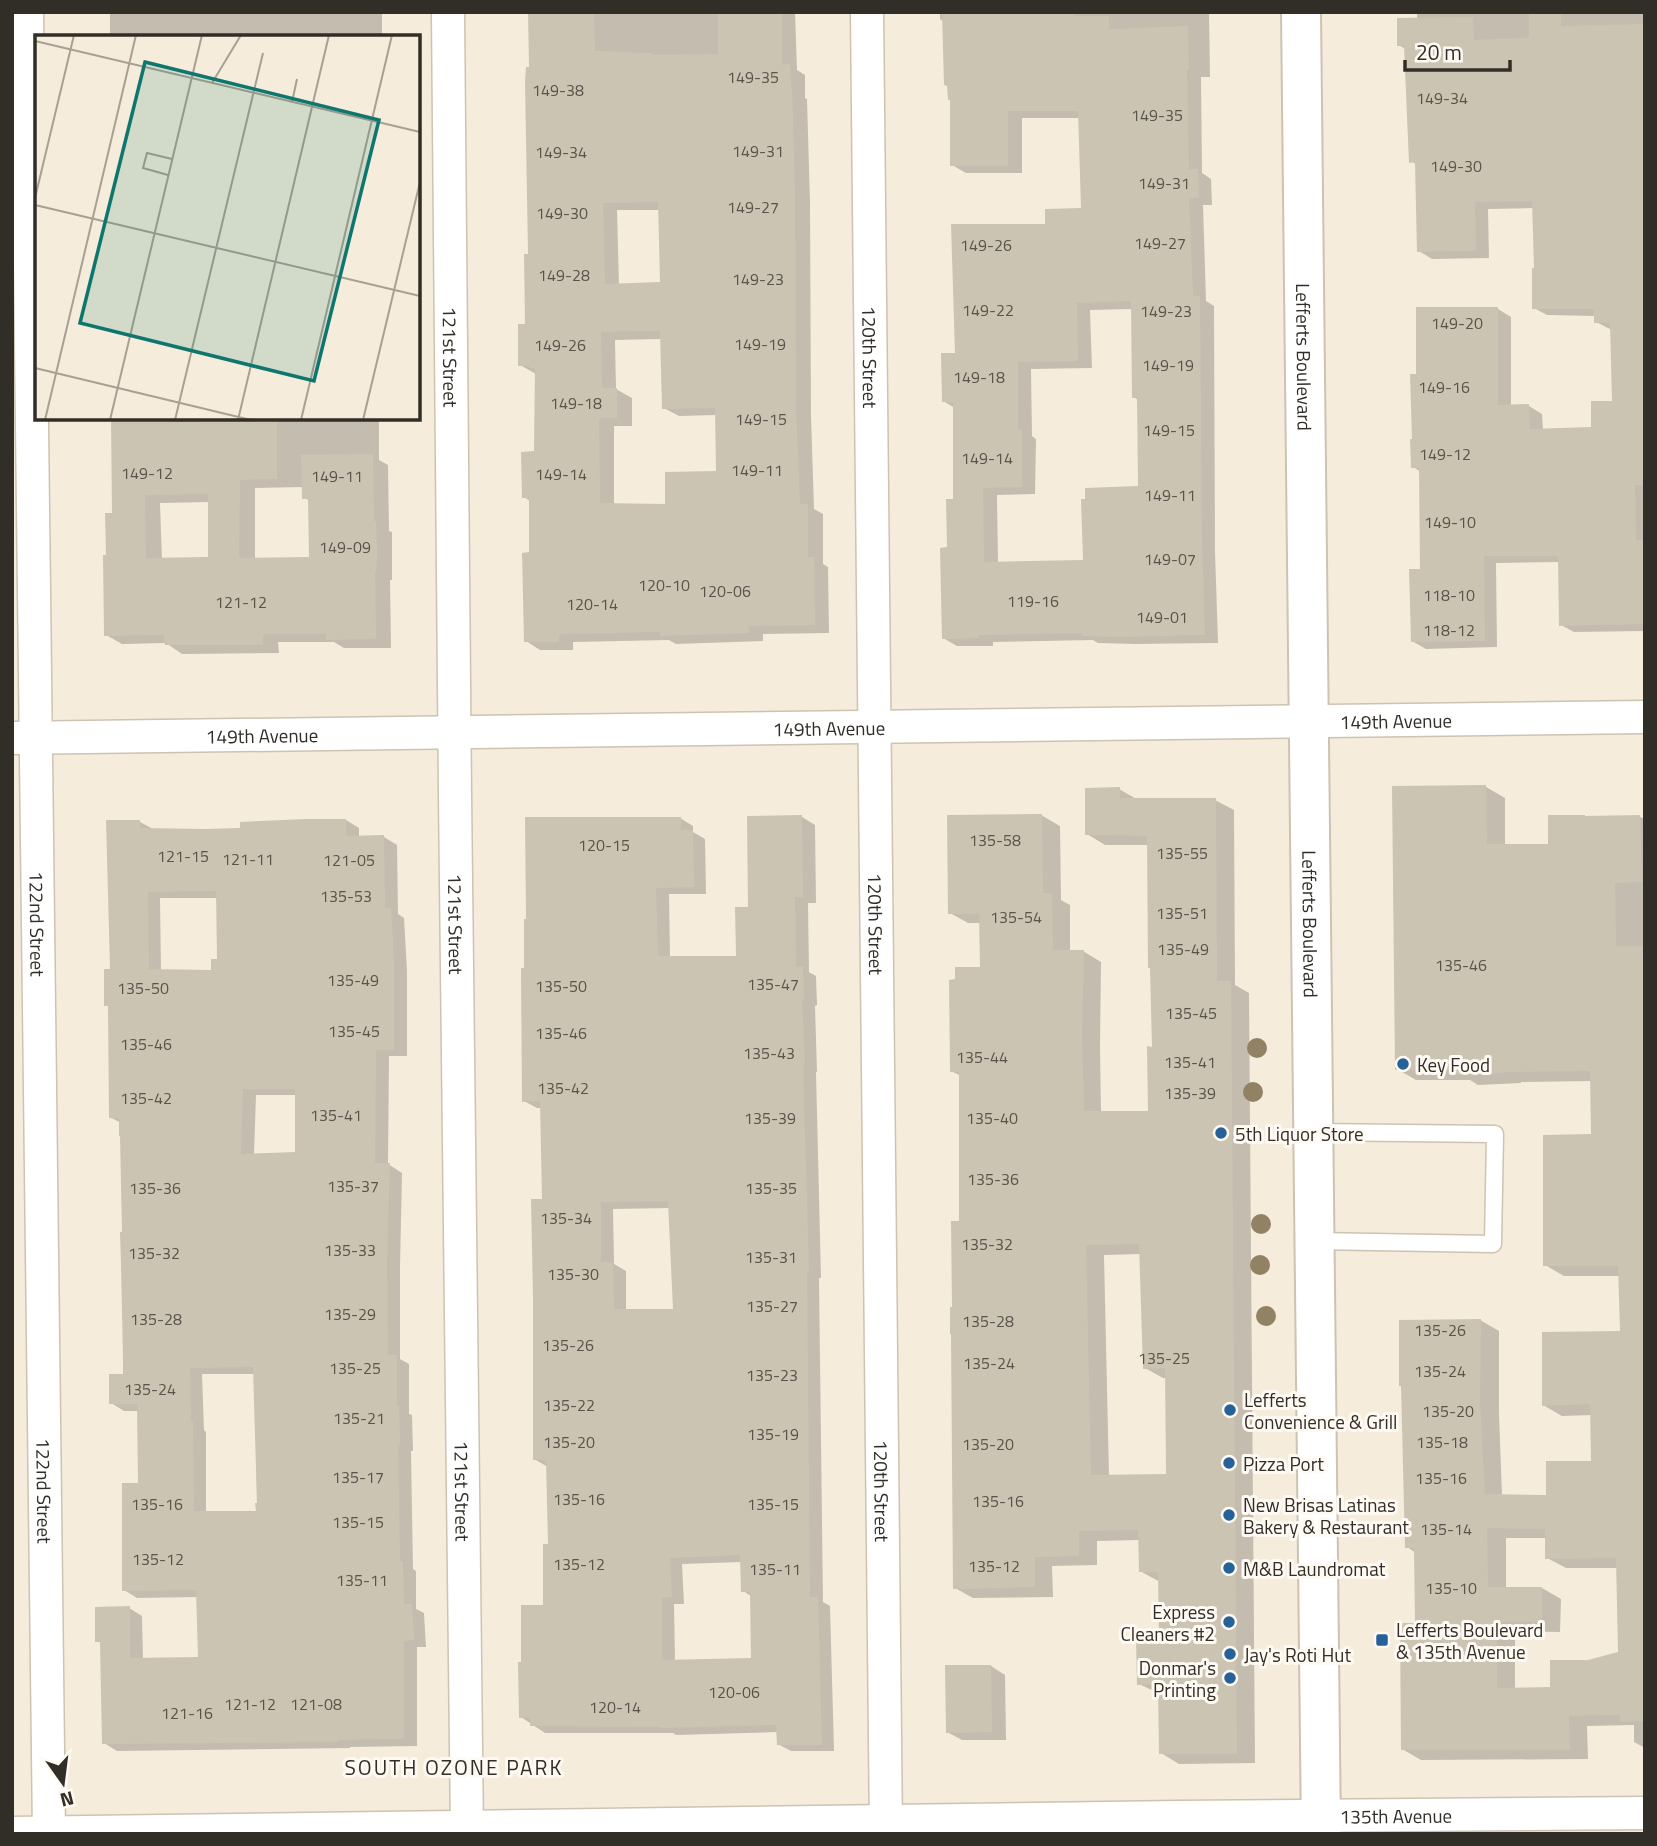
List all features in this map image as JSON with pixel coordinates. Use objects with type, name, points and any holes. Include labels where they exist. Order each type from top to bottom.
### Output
[{"type":"main road","name":"Lefferts Boulevard","points":[[1301,12],[1321,1825]]},
{"type":"street","name":"122nd Street","points":[[27,12],[24,738],[49,1833]]},
{"type":"street","name":"121st Street","points":[[448,12],[467,1830]]},
{"type":"street","name":"120th Street","points":[[867,12],[886,1828]]},
{"type":"street","name":"149th Avenue","points":[[24,738],[1645,717]]},
{"type":"street","name":"135th Avenue","points":[[12,1833],[1321,1825],[1645,1813]]},
{"type":"lane","points":[[1313,1132],[1494,1134],[1493,1244],[1314,1241]]},
{"type":"building","points":[[528,12],[594,12],[595,51],[653,55],[718,54],[718,12],[782,12],[782,65],[790,64],[792,88],[796,406],[800,504],[808,504],[808,557],[814,557],[815,625],[749,626],[749,633],[660,636],[660,632],[559,634],[559,642],[524,642],[522,553],[529,552],[529,498],[522,498],[521,452],[534,451],[535,368],[518,366],[518,324],[525,324],[524,254],[528,254],[525,82],[526,67],[529,67]],"holes":[[[658,202],[660,282],[605,284],[603,203]],[[660,331],[662,409],[715,408],[716,471],[665,472],[665,504],[600,503],[599,418],[617,418],[617,388],[602,388],[601,332]]]},
{"type":"building","points":[[942,12],[1075,13],[1075,16],[1109,16],[1109,29],[1188,26],[1189,169],[1198,169],[1199,198],[1189,198],[1193,296],[1200,296],[1205,635],[1119,637],[1082,636],[1082,633],[979,635],[979,638],[942,639],[940,548],[947,547],[946,499],[953,499],[953,402],[942,402],[941,353],[955,353],[951,224],[1045,224],[1045,209],[1081,208],[1078,111],[1008,111],[1008,166],[950,166],[950,100],[947,86],[944,85]],"holes":[[[1131,301],[1132,398],[1137,398],[1138,486],[1085,488],[1085,499],[1081,499],[1083,560],[984,562],[983,488],[1022,487],[1022,429],[1018,429],[1018,362],[1078,361],[1077,303]]]},
{"type":"building","points":[[1529,12],[1561,12],[1561,26],[1645,24],[1645,485],[1635,485],[1636,540],[1645,540],[1645,624],[1559,626],[1558,556],[1484,556],[1485,641],[1411,642],[1409,569],[1420,569],[1419,468],[1411,468],[1410,439],[1410,374],[1416,374],[1416,307],[1498,307],[1498,405],[1529,404],[1530,429],[1591,427],[1591,401],[1612,401],[1610,323],[1594,323],[1594,309],[1532,309],[1532,201],[1475,202],[1476,251],[1417,252],[1415,162],[1409,163],[1404,46],[1397,46],[1397,18],[1473,17],[1474,40],[1529,38]]},
{"type":"building","points":[[111,420],[277,420],[277,479],[240,480],[239,558],[309,557],[308,499],[302,499],[301,455],[373,454],[377,556],[376,639],[326,640],[326,634],[263,634],[263,645],[165,645],[164,635],[104,636],[105,513],[112,513]],"holes":[[[208,494],[208,557],[146,558],[145,495]]]},
{"type":"building","points":[[1486,785],[1487,844],[1548,844],[1548,815],[1640,815],[1642,882],[1615,883],[1616,946],[1645,946],[1645,1721],[1620,1722],[1620,1715],[1569,1716],[1570,1750],[1401,1750],[1400,1623],[1415,1623],[1414,1548],[1405,1548],[1399,1320],[1481,1319],[1480,1402],[1485,1494],[1546,1495],[1546,1461],[1591,1461],[1590,1404],[1542,1406],[1542,1332],[1620,1331],[1618,1266],[1543,1266],[1543,1135],[1591,1134],[1590,1071],[1457,1075],[1457,1070],[1395,1070],[1392,786]],"holes":[[[1487,1528],[1545,1529],[1545,1559],[1616,1558],[1618,1652],[1588,1660],[1550,1660],[1550,1687],[1497,1688],[1497,1622],[1542,1622],[1542,1587],[1488,1587]]]},
{"type":"building","points":[[1120,787],[1120,798],[1216,798],[1217,981],[1231,981],[1237,1754],[1159,1754],[1158,1684],[1137,1685],[1136,1641],[1159,1641],[1158,1572],[1139,1572],[1138,1530],[1079,1531],[1079,1556],[1035,1557],[1035,1587],[953,1589],[950,1307],[951,1221],[959,1221],[959,1072],[950,1072],[949,980],[955,979],[955,967],[980,967],[979,914],[948,914],[947,815],[1042,814],[1043,893],[1052,893],[1053,950],[1084,950],[1084,1111],[1148,1111],[1147,1046],[1152,1047],[1148,968],[1147,836],[1085,835],[1085,788]],"holes":[[[1139,1244],[1143,1369],[1165,1368],[1166,1474],[1091,1475],[1086,1245]]]},
{"type":"building","points":[[802,815],[803,897],[795,897],[796,967],[803,967],[804,999],[803,1065],[809,1271],[810,1597],[818,1597],[822,1745],[777,1745],[776,1725],[661,1728],[530,1726],[530,1717],[519,1718],[521,1605],[543,1605],[543,1544],[548,1544],[546,1460],[533,1460],[531,1199],[542,1199],[540,1101],[522,1102],[521,968],[524,968],[526,919],[525,817],[681,817],[681,830],[693,830],[694,887],[656,888],[658,956],[736,956],[735,907],[748,907],[747,816]],"holes":[[[668,1201],[673,1309],[614,1309],[613,1262],[601,1262],[601,1202]],[[740,1555],[741,1592],[750,1592],[751,1658],[662,1660],[662,1598],[672,1597],[670,1558]]]},
{"type":"building","points":[[346,819],[346,836],[384,835],[385,908],[391,908],[394,962],[394,1050],[376,1050],[375,1163],[390,1163],[388,1355],[397,1355],[400,1561],[403,1561],[404,1604],[412,1604],[414,1640],[404,1641],[404,1739],[102,1744],[100,1642],[95,1642],[95,1607],[130,1606],[130,1658],[198,1657],[196,1590],[122,1591],[122,1483],[138,1483],[137,1404],[109,1404],[109,1374],[123,1374],[123,1361],[120,1136],[119,1119],[109,1118],[108,1006],[104,1006],[104,969],[110,969],[106,820],[140,820],[140,828],[206,829],[240,828],[240,822]],"holes":[[[216,891],[217,959],[211,959],[211,970],[149,969],[148,892]],[[243,1089],[295,1089],[295,1152],[241,1154]],[[253,1367],[256,1511],[194,1511],[190,1368]]]},
{"type":"building","points":[[945,1665],[991,1665],[992,1732],[946,1733]]},
{"type":"place","name":"Key Food","points":[[1403,1064]]},
{"type":"place","name":"5th Liquor Store","points":[[1221,1133]]},
{"type":"place","name":"Lefferts Convenience & Grill","points":[[1230,1410]]},
{"type":"place","name":"Pizza Port","points":[[1229,1463]]},
{"type":"place","name":"New Brisas Latinas Bakery & Restaurant","points":[[1229,1515]]},
{"type":"place","name":"M&B Laundromat","points":[[1229,1568]]},
{"type":"place","name":"Express Cleaners #2","points":[[1229,1622]]},
{"type":"place","name":"Lefferts Boulevard & 135th Avenue","points":[[1382,1640]]},
{"type":"place","name":"Jay's Roti Hut","points":[[1230,1654]]},
{"type":"place","name":"Donmar's Printing","points":[[1230,1678]]},
{"type":"district","name":"SOUTH OZONE PARK","points":[[454,1767]]}]
